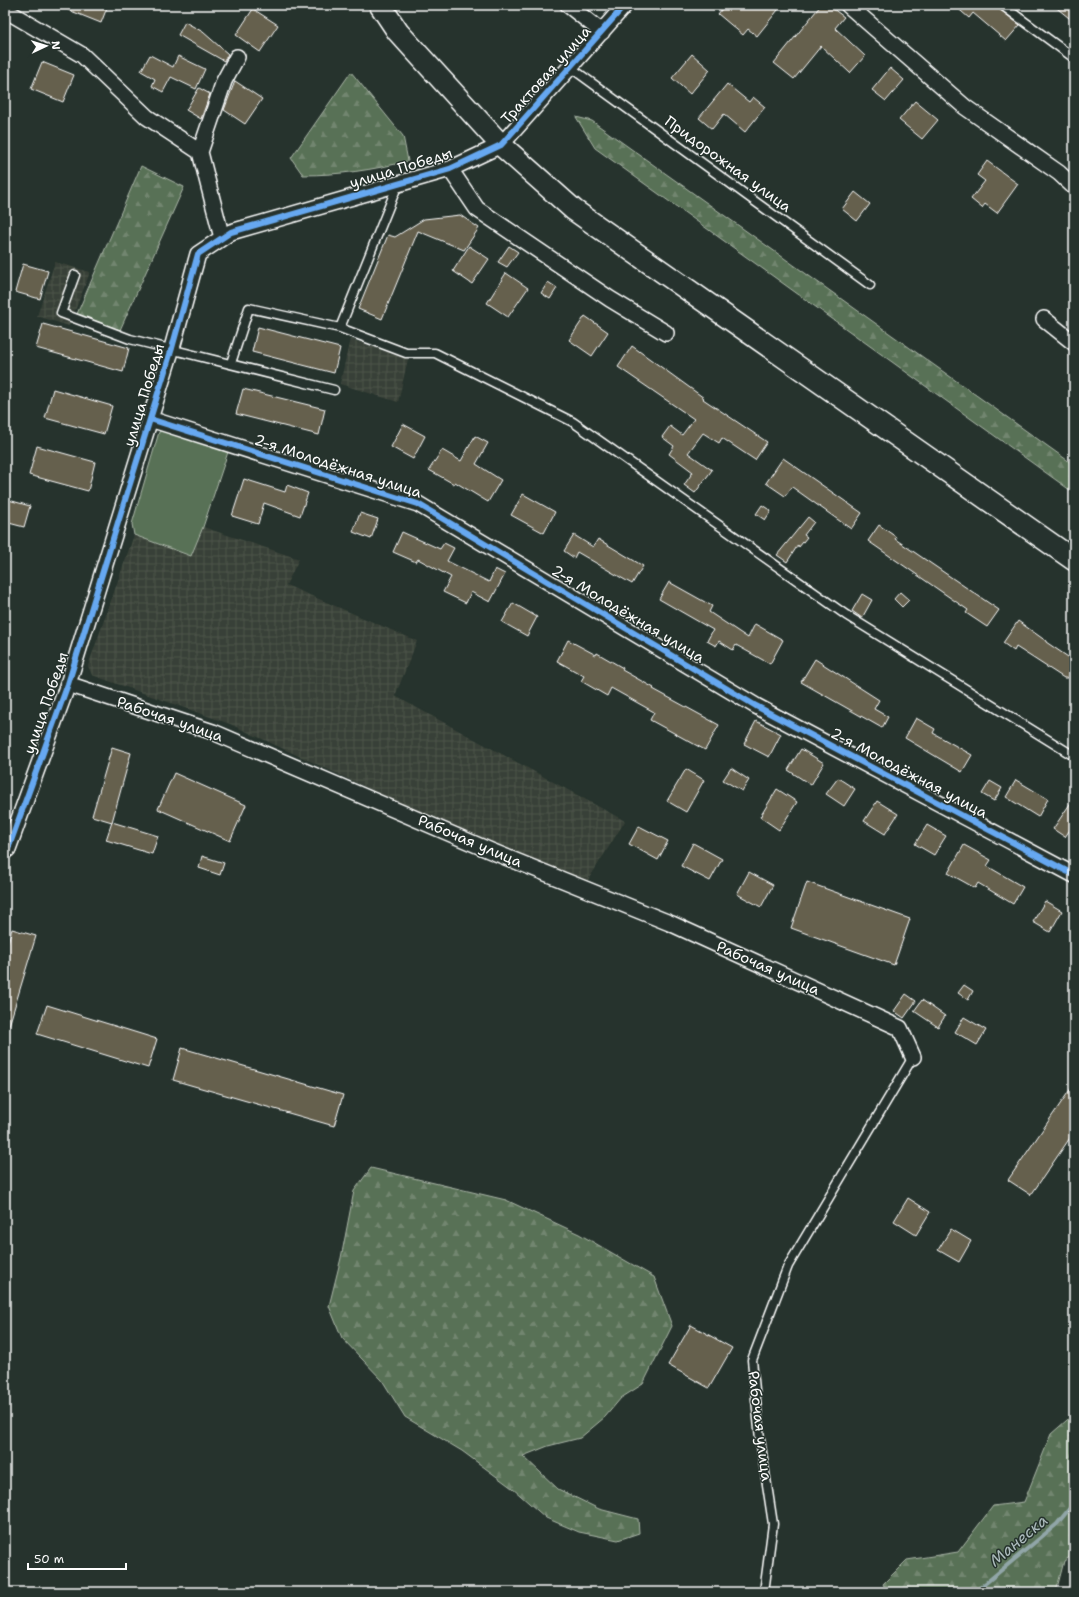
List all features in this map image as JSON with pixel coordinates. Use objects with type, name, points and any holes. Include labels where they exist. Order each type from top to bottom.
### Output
[{"type":"main road","points":[[380,5],[398,32],[501,145],[574,210],[1074,560]]},
{"type":"street","points":[[568,5],[602,32]]},
{"type":"street","name":"Трактовая улица","points":[[501,145],[625,5]]},
{"type":"street","points":[[848,5],[965,107],[1059,173],[1074,187]]},
{"type":"street","points":[[5,10],[82,55],[147,117],[200,152]]},
{"type":"street","points":[[222,238],[200,152],[224,81],[237,57]]},
{"type":"street","name":"улица Победы","points":[[7,850],[68,684],[172,348],[198,254],[231,232],[450,169],[501,145]]},
{"type":"street","points":[[450,169],[477,209],[610,299],[666,333]]},
{"type":"street","points":[[1044,319],[1074,343]]},
{"type":"street","name":"2-я Молодёжная улица","points":[[150,419],[418,504],[756,706],[1074,875]]},
{"type":"street","name":"Рабочая улица","points":[[68,684],[213,732],[491,851],[672,924],[900,1028],[913,1058]]},
{"type":"lane","points":[[1002,5],[1074,58]]},
{"type":"lane","name":"Придорожная улица","points":[[570,67],[870,284]]},
{"type":"lane","points":[[340,328],[398,184]]},
{"type":"lane","points":[[75,275],[61,312],[130,339],[172,348],[334,390]]},
{"type":"lane","points":[[231,363],[249,308],[340,328],[406,353],[436,353],[573,422],[846,615],[1074,756]]},
{"type":"lane","name":"Рабочая улица","points":[[764,1592],[774,1524],[760,1439],[752,1360],[788,1266],[913,1058]]},
{"type":"shaded area","points":[[55,262],[90,272],[69,326],[37,316]]},
{"type":"shaded area","points":[[350,339],[408,359],[398,402],[340,384]]},
{"type":"shaded area","points":[[203,527],[299,559],[286,585],[417,641],[395,696],[625,821],[583,888],[230,724],[92,675],[88,666],[134,535],[191,556]]},
{"type":"green space","points":[[351,72],[403,136],[408,161],[356,171],[303,175],[291,158]]},
{"type":"green space","points":[[576,117],[592,121],[1074,465],[1074,493],[595,148]]},
{"type":"green space","points":[[141,166],[184,187],[120,330],[77,314]]},
{"type":"green space","points":[[165,428],[229,449],[203,527],[191,556],[134,535],[132,524],[159,432]]},
{"type":"green space","points":[[371,1168],[506,1200],[579,1234],[654,1277],[672,1326],[643,1384],[621,1398],[605,1417],[580,1438],[548,1446],[523,1456],[558,1489],[599,1509],[638,1519],[639,1533],[618,1540],[579,1532],[546,1518],[512,1488],[462,1451],[405,1417],[382,1380],[342,1338],[329,1306],[341,1258],[354,1191]]},
{"type":"green space","points":[[1074,1414],[1074,1554],[1064,1561],[1056,1592],[887,1592],[883,1584],[907,1560],[958,1552],[993,1506],[1024,1502],[1051,1434]]},
{"type":"building","points":[[56,5],[108,5],[101,23]]},
{"type":"building","points":[[725,5],[782,5],[757,36],[748,29],[743,35],[718,14]]},
{"type":"building","points":[[821,5],[828,5],[844,17],[835,28],[865,56],[850,73],[821,46],[794,79],[774,63]]},
{"type":"building","points":[[954,5],[997,5],[999,9],[1020,25],[1006,41],[973,13],[969,18]]},
{"type":"building","points":[[1053,5],[1074,5],[1074,22]]},
{"type":"building","points":[[253,9],[278,25],[260,52],[236,35]]},
{"type":"building","points":[[185,22],[203,32],[228,54],[224,61],[178,35]]},
{"type":"building","points":[[692,54],[710,70],[690,94],[672,78]]},
{"type":"building","points":[[150,55],[173,67],[178,56],[205,69],[196,89],[171,77],[163,92],[152,86],[155,79],[141,71]]},
{"type":"building","points":[[42,62],[74,75],[63,102],[31,89]]},
{"type":"building","points":[[890,68],[904,80],[886,101],[872,90]]},
{"type":"building","points":[[235,81],[262,99],[245,124],[224,110]]},
{"type":"building","points":[[727,84],[749,102],[753,97],[765,107],[745,132],[724,114],[712,129],[699,118]]},
{"type":"building","points":[[199,88],[210,94],[201,119],[186,110]]},
{"type":"building","points":[[915,101],[938,120],[922,139],[899,120]]},
{"type":"building","points":[[987,161],[1018,184],[997,213],[985,204],[982,208],[971,199],[985,181],[977,175]]},
{"type":"building","points":[[855,192],[870,204],[857,221],[842,209]]},
{"type":"building","points":[[460,215],[479,228],[464,250],[418,231],[382,319],[358,309],[388,235],[395,237],[424,219]]},
{"type":"building","points":[[469,246],[489,259],[472,284],[453,271]]},
{"type":"building","points":[[509,246],[518,252],[507,267],[498,262]]},
{"type":"building","points":[[23,264],[48,271],[40,299],[15,292]]},
{"type":"building","points":[[506,273],[528,288],[508,317],[487,303]]},
{"type":"building","points":[[548,282],[557,288],[550,299],[541,293]]},
{"type":"building","points":[[585,316],[608,332],[592,356],[569,340]]},
{"type":"building","points":[[43,324],[129,348],[123,372],[36,348]]},
{"type":"building","points":[[258,327],[340,348],[334,373],[252,352]]},
{"type":"building","points":[[632,346],[704,398],[703,399],[767,442],[755,460],[722,438],[719,443],[703,433],[688,453],[712,470],[695,493],[684,485],[693,472],[669,454],[674,446],[662,437],[670,426],[682,435],[694,419],[618,367]]},
{"type":"building","points":[[53,389],[112,406],[104,434],[45,418]]},
{"type":"building","points":[[243,389],[325,409],[319,435],[236,414]]},
{"type":"building","points":[[403,424],[425,436],[413,459],[391,447]]},
{"type":"building","points":[[475,436],[488,443],[476,464],[501,480],[488,502],[455,482],[454,484],[429,470],[442,450],[461,461]]},
{"type":"building","points":[[37,446],[95,462],[88,491],[29,475]]},
{"type":"building","points":[[783,458],[862,513],[851,529],[792,487],[785,496],[766,483]]},
{"type":"building","points":[[244,479],[285,492],[287,485],[308,493],[300,516],[264,503],[258,524],[232,516]]},
{"type":"building","points":[[523,494],[555,512],[544,533],[511,515]]},
{"type":"building","points":[[5,499],[30,506],[24,527],[5,522]]},
{"type":"building","points":[[762,505],[771,511],[765,520],[756,514]]},
{"type":"building","points":[[360,513],[378,519],[371,539],[353,532]]},
{"type":"building","points":[[808,517],[814,522],[804,535],[807,537],[799,547],[798,545],[787,562],[777,555]]},
{"type":"building","points":[[879,525],[896,537],[895,539],[999,610],[987,627],[966,613],[968,610],[868,541]]},
{"type":"building","points":[[402,532],[440,549],[444,543],[454,548],[447,561],[489,582],[495,569],[505,574],[490,602],[471,592],[466,603],[443,592],[451,577],[418,559],[416,562],[393,552]]},
{"type":"building","points":[[574,535],[593,547],[598,539],[643,566],[632,584],[577,552],[574,558],[564,551]]},
{"type":"building","points":[[669,582],[712,606],[709,612],[748,638],[755,624],[783,640],[770,664],[736,645],[733,650],[719,641],[716,646],[707,641],[713,630],[659,599]]},
{"type":"building","points":[[900,592],[909,600],[902,607],[894,599]]},
{"type":"building","points":[[862,594],[872,600],[862,618],[852,611]]},
{"type":"building","points":[[513,603],[537,617],[527,636],[502,622]]},
{"type":"building","points":[[1018,621],[1074,661],[1074,668],[1068,678],[1064,678],[1016,647],[1014,651],[1003,643]]},
{"type":"building","points":[[568,640],[596,655],[597,653],[623,668],[622,670],[654,688],[653,689],[719,725],[705,750],[650,720],[654,712],[611,688],[607,696],[581,681],[584,676],[557,661]]},
{"type":"building","points":[[815,659],[879,700],[874,709],[888,717],[882,728],[801,682]]},
{"type":"building","points":[[916,718],[935,729],[933,733],[972,755],[962,772],[905,738]]},
{"type":"building","points":[[756,721],[781,734],[769,757],[744,744]]},
{"type":"building","points":[[112,747],[131,753],[112,822],[92,816]]},
{"type":"building","points":[[801,749],[824,763],[811,785],[788,770]]},
{"type":"building","points":[[731,768],[749,780],[742,791],[723,780]]},
{"type":"building","points":[[686,769],[704,780],[686,812],[667,801]]},
{"type":"building","points":[[174,773],[246,805],[230,841],[158,809]]},
{"type":"building","points":[[838,778],[855,789],[844,806],[826,794]]},
{"type":"building","points":[[1016,780],[1048,799],[1038,817],[1006,797]]},
{"type":"building","points":[[990,781],[1002,788],[994,801],[982,794]]},
{"type":"building","points":[[777,789],[797,802],[779,830],[760,817]]},
{"type":"building","points":[[1074,798],[1074,824],[1065,837],[1053,829]]},
{"type":"building","points":[[877,801],[898,814],[885,834],[864,821]]},
{"type":"building","points":[[112,822],[158,836],[152,854],[106,840]]},
{"type":"building","points":[[927,825],[946,836],[934,855],[915,844]]},
{"type":"building","points":[[639,826],[668,841],[658,860],[629,844]]},
{"type":"building","points":[[693,843],[722,859],[710,881],[681,866]]},
{"type":"building","points":[[964,845],[991,860],[987,866],[1023,887],[1013,904],[978,883],[975,888],[948,873]]},
{"type":"building","points":[[202,856],[224,863],[220,875],[199,868]]},
{"type":"building","points":[[749,872],[773,885],[761,907],[737,894]]},
{"type":"building","points":[[807,882],[910,919],[894,965],[791,928]]},
{"type":"building","points":[[1045,901],[1062,911],[1050,932],[1033,922]]},
{"type":"building","points":[[12,929],[36,936],[8,1029],[5,1029],[5,952]]},
{"type":"building","points":[[964,985],[973,991],[968,1000],[958,993]]},
{"type":"building","points":[[906,994],[916,1001],[904,1018],[894,1011]]},
{"type":"building","points":[[922,1000],[945,1016],[938,1027],[914,1011]]},
{"type":"building","points":[[47,1005],[157,1039],[148,1068],[37,1034]]},
{"type":"building","points":[[964,1017],[986,1030],[977,1045],[955,1032]]},
{"type":"building","points":[[182,1048],[343,1095],[334,1126],[173,1080]]},
{"type":"building","points":[[1074,1084],[1074,1132],[1031,1195],[1008,1180]]},
{"type":"building","points":[[908,1198],[930,1212],[916,1235],[894,1221]]},
{"type":"building","points":[[951,1229],[971,1241],[959,1262],[938,1250]]},
{"type":"building","points":[[691,1325],[732,1348],[709,1388],[668,1365]]},
{"type":"waterway","name":"Манеска","points":[[975,1592],[1057,1524],[1074,1503]]},
{"type":"cycle path","points":[[5,851],[8,849],[68,684],[172,348],[198,254],[231,232],[450,169],[501,145],[625,5]]},
{"type":"cycle path","points":[[150,419],[418,504],[756,706],[1074,875]]}]
